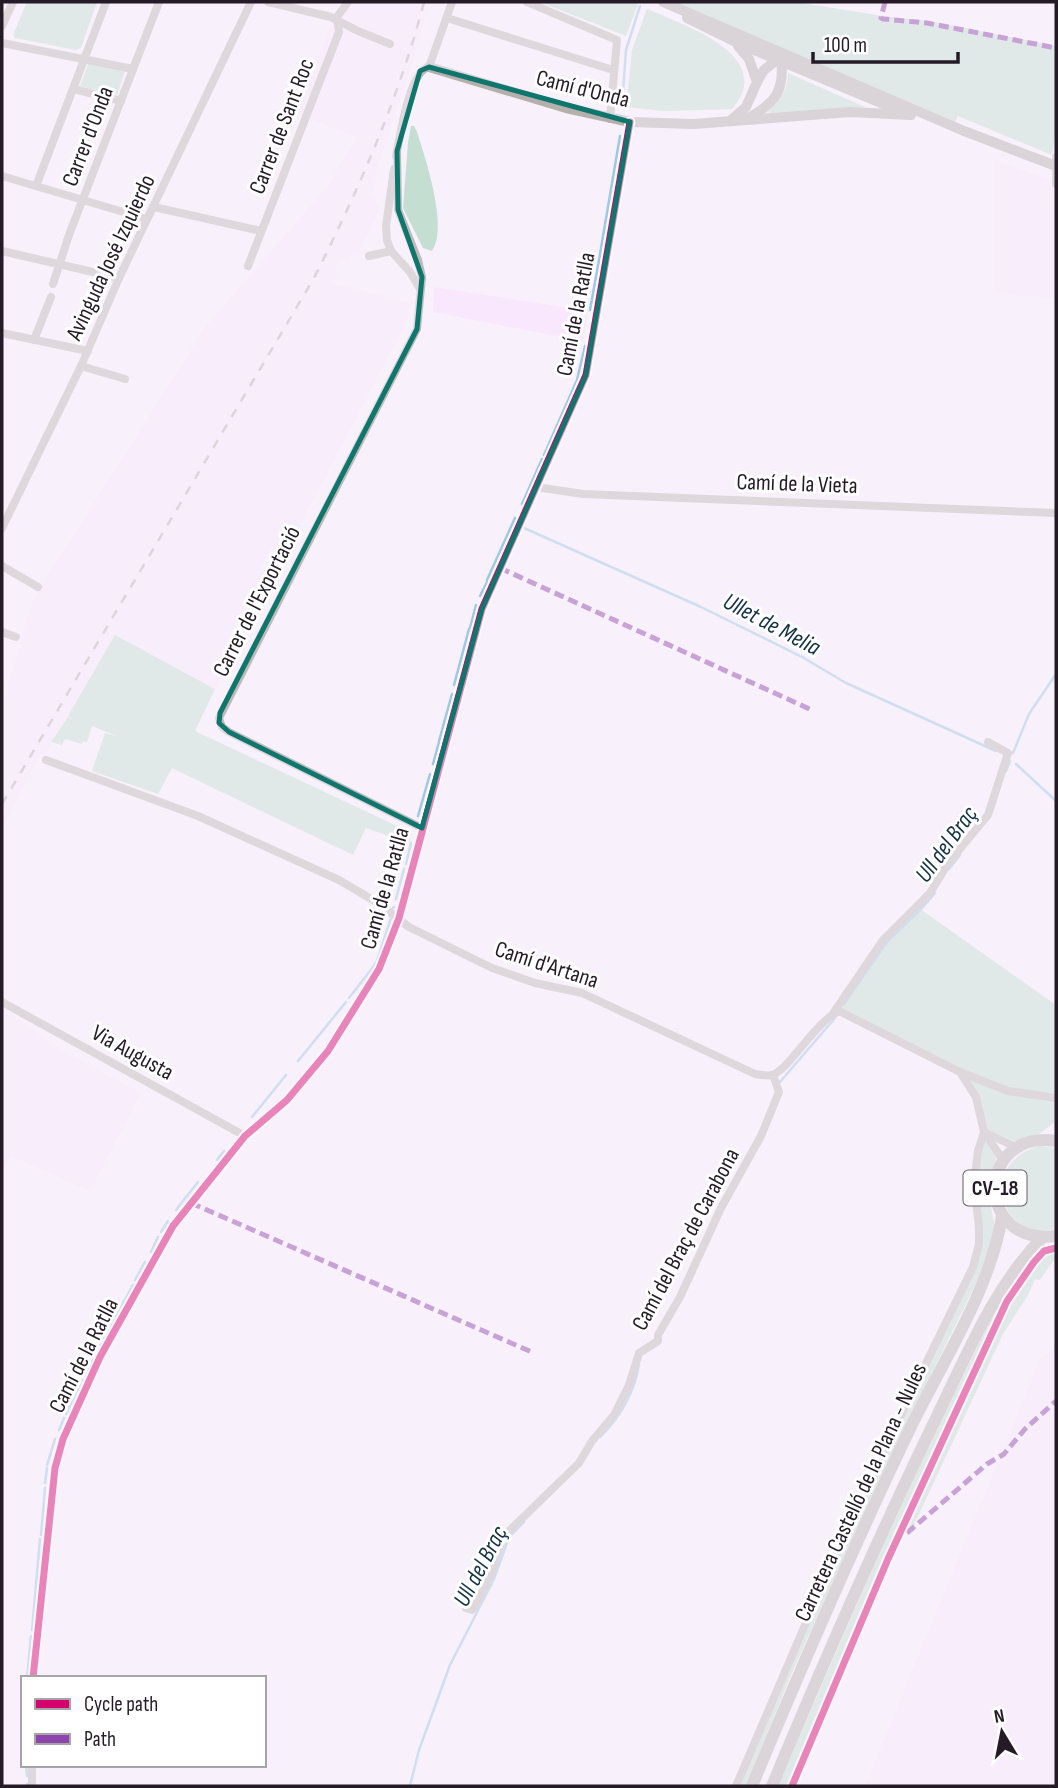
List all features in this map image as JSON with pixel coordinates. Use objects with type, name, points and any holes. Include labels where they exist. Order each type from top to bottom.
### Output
[{"type":"main road","name":"CV-18","points":[[1043,1139],[1056,1128]]},
{"type":"main road","name":"CV-18","points":[[1042,1238],[1026,1235],[1002,1216],[995,1198],[995,1178],[1003,1160],[1016,1147],[1029,1141],[1056,1141]]},
{"type":"main road","name":"Carretera Castelló de la Plana - Nules","points":[[752,1786],[858,1539],[987,1274],[998,1244],[1002,1216]]},
{"type":"main road","points":[[1042,1238],[1056,1236]]},
{"type":"main road","name":"Carretera Castelló de la Plana - Nules","points":[[772,1786],[836,1636],[949,1392],[1001,1288],[1022,1258],[1042,1238]]},
{"type":"street","points":[[2,26],[13,2]]},
{"type":"street","points":[[36,186],[106,2]]},
{"type":"street","name":"Carrer d'Onda","points":[[53,284],[159,2]]},
{"type":"street","name":"Avinguda José Izquierdo","points":[[2,528],[251,2]]},
{"type":"street","points":[[268,2],[338,20],[390,44]]},
{"type":"street","name":"Carrer de Sant Roc","points":[[248,266],[339,32],[337,17],[348,2]]},
{"type":"street","points":[[419,284],[393,254],[386,237],[386,226],[401,131],[417,75],[429,67],[452,2]]},
{"type":"street","points":[[527,2],[617,40],[610,119]]},
{"type":"street","points":[[662,2],[964,131],[1056,166]]},
{"type":"street","points":[[662,2],[731,40],[842,82],[865,88]]},
{"type":"street","points":[[447,18],[613,70]]},
{"type":"street","points":[[720,26],[727,33],[780,59],[911,115],[964,131]]},
{"type":"street","points":[[731,40],[749,59],[757,82]]},
{"type":"street","points":[[2,43],[133,69]]},
{"type":"street","points":[[729,121],[746,107],[764,70],[780,59]]},
{"type":"street","points":[[745,119],[758,112],[777,93],[783,81],[780,59]]},
{"type":"street","name":"Camí d'Onda","points":[[429,67],[610,119],[630,122],[687,125],[850,112],[911,115]]},
{"type":"street","points":[[74,89],[121,101]]},
{"type":"street","name":"Camí de la Ratlla","points":[[33,1676],[55,1468],[63,1439],[100,1357],[173,1226],[245,1136],[287,1100],[328,1051],[379,969],[399,918],[482,610],[586,375],[630,122]]},
{"type":"street","points":[[397,151],[398,210],[421,268],[419,284]]},
{"type":"street","points":[[1056,157],[1056,184]]},
{"type":"street","points":[[2,176],[148,219]]},
{"type":"street","points":[[154,207],[261,231]]},
{"type":"street","points":[[386,226],[392,223],[402,224]]},
{"type":"street","points":[[2,251],[119,278]]},
{"type":"street","points":[[369,256],[393,254],[407,259],[415,251]]},
{"type":"street","name":"Carrer de l'Exportació","points":[[419,284],[419,320],[414,336],[219,719],[222,727],[229,732],[422,828]]},
{"type":"street","points":[[34,340],[51,297]]},
{"type":"street","points":[[2,333],[88,351]]},
{"type":"street","points":[[81,366],[125,379]]},
{"type":"street","name":"Camí de la Vieta","points":[[536,487],[583,494],[1056,513]]},
{"type":"street","points":[[2,566],[38,587]]},
{"type":"street","points":[[2,632],[16,637]]},
{"type":"street","points":[[773,1074],[832,1015],[883,940],[930,893],[938,877],[988,815],[1008,753],[988,742]]},
{"type":"street","name":"Camí d'Artana","points":[[46,760],[221,826],[339,880],[378,903],[409,926],[492,968],[535,983],[582,993],[755,1074],[773,1074]]},
{"type":"street","name":"Via Augusta","points":[[2,1002],[245,1136]]},
{"type":"street","points":[[832,1015],[839,1011],[960,1072],[1008,1091],[1056,1098]]},
{"type":"street","points":[[960,1072],[976,1097],[984,1132],[1003,1160]]},
{"type":"street","name":"Camí del Braç de Carabona","points":[[466,1608],[472,1610],[479,1600],[493,1570],[503,1538],[579,1463],[598,1433],[614,1415],[629,1385],[639,1353],[658,1340],[658,1335],[680,1297],[720,1208],[770,1115],[779,1092],[773,1074]]},
{"type":"street","points":[[984,1132],[1016,1147]]},
{"type":"street","points":[[736,1786],[820,1590],[973,1266],[979,1236],[974,1183],[984,1132]]},
{"type":"street","points":[[32,1767],[32,1786]]},
{"type":"highlighted area","points":[[429,67],[630,122],[586,375],[482,609],[422,828],[229,732],[219,723],[220,713],[417,329],[422,277],[398,210],[397,151],[420,71]]},
{"type":"shaded area","points":[[348,2],[428,2],[411,69],[371,193],[380,207],[358,253],[353,251],[348,261],[341,258],[334,271],[338,274],[332,283],[410,303],[406,323],[286,551],[272,546],[260,568],[273,576],[216,688],[115,635],[46,754],[38,758],[2,828],[2,706],[34,598],[207,325],[328,186],[357,137],[297,114],[332,23]]},
{"type":"shaded area","points":[[995,160],[1049,180],[1053,189],[1056,297],[995,292]]},
{"type":"shaded area","points":[[434,287],[588,311],[583,341],[433,312]]},
{"type":"shaded area","points":[[2,1009],[71,1056],[141,1093],[90,1191],[11,1156],[2,1173]]},
{"type":"shaded area","points":[[1056,1346],[1056,1786],[865,1786],[1040,1360]]},
{"type":"green space","points":[[27,2],[97,2],[81,48],[76,50],[15,38],[13,35]]},
{"type":"green space","points":[[540,2],[633,2],[638,4],[626,36]]},
{"type":"green space","points":[[672,2],[796,2],[929,21],[1056,46],[1056,132],[1052,155],[958,116],[955,122]]},
{"type":"green space","points":[[647,9],[702,34],[721,45],[735,58],[743,73],[743,90],[732,109],[662,111],[626,107],[632,50]]},
{"type":"green space","points":[[89,62],[125,71],[117,95],[80,86]]},
{"type":"green space","points":[[788,73],[865,107],[770,113],[768,112],[785,90]]},
{"type":"green space","points":[[411,126],[414,126],[421,143],[434,192],[438,226],[437,240],[432,251],[423,248],[403,208]]},
{"type":"green space","points":[[115,635],[215,689],[195,731],[412,833],[409,843],[366,828],[353,855],[172,768],[158,794],[92,771],[105,733],[119,737],[92,726],[87,742],[83,741],[82,744],[65,739],[62,745],[51,742],[68,717],[75,720],[68,716]]},
{"type":"green space","points":[[920,909],[1056,1005],[1056,1121],[1039,1134],[1014,1141],[986,1129],[968,1078],[1009,1090],[960,1070],[839,1009],[886,940]]},
{"type":"green space","points":[[984,1139],[997,1156],[990,1176],[989,1197],[995,1227],[986,1263],[878,1482],[791,1675],[746,1786],[738,1786],[784,1676],[980,1245],[976,1184]]},
{"type":"green space","points":[[1040,1146],[1056,1148],[1056,1229],[1036,1230],[1020,1224],[1009,1212],[1003,1198],[1003,1182],[1008,1167],[1021,1154]]},
{"type":"green space","points":[[1056,1242],[1056,1246],[1047,1249],[1032,1261],[1005,1301],[868,1600],[788,1786],[778,1786],[898,1509],[997,1307],[1008,1288],[1041,1246]]},
{"type":"green space","points":[[1056,1250],[1056,1261],[1053,1261],[1040,1280],[1035,1279],[1003,1334],[913,1527],[905,1532],[1009,1302],[1035,1264],[1045,1253]]},
{"type":"waterway","points":[[622,107],[626,50],[640,6]]},
{"type":"waterway","points":[[600,254],[620,136]]},
{"type":"waterway","points":[[590,310],[600,255]]},
{"type":"waterway","points":[[544,455],[577,380],[585,346]]},
{"type":"waterway","points":[[522,504],[542,459]]},
{"type":"waterway","points":[[487,580],[515,518]]},
{"type":"waterway","name":"Ullet de Melia","points":[[524,528],[701,607],[802,657],[846,683],[996,751]]},
{"type":"waterway","points":[[480,596],[487,582]]},
{"type":"waterway","points":[[470,628],[476,605]]},
{"type":"waterway","points":[[454,685],[469,629]]},
{"type":"waterway","name":"Ull del Braç","points":[[1013,753],[1029,714],[1056,674]]},
{"type":"waterway","points":[[439,741],[452,694]]},
{"type":"waterway","points":[[433,764],[439,742]]},
{"type":"waterway","name":"Ull del Braç","points":[[1006,771],[1010,761]]},
{"type":"waterway","points":[[1016,764],[1056,801]]},
{"type":"waterway","points":[[418,816],[430,774]]},
{"type":"waterway","points":[[406,864],[411,843]]},
{"type":"waterway","name":"Ull del Braç","points":[[949,869],[960,855]]},
{"type":"waterway","points":[[396,899],[404,869]]},
{"type":"waterway","name":"Ull del Braç","points":[[923,907],[935,893]]},
{"type":"waterway","name":"Ull del Braç","points":[[844,1004],[887,942],[922,908]]},
{"type":"waterway","points":[[371,970],[377,961],[391,918]]},
{"type":"waterway","points":[[349,998],[370,971]]},
{"type":"waterway","points":[[298,1061],[346,1002]]},
{"type":"waterway","name":"Ull del Braç","points":[[780,1082],[835,1018]]},
{"type":"waterway","points":[[252,1117],[286,1075]]},
{"type":"waterway","points":[[217,1160],[224,1151]]},
{"type":"waterway","points":[[176,1210],[198,1182]]},
{"type":"waterway","points":[[161,1232],[168,1221]]},
{"type":"waterway","points":[[151,1252],[158,1237]]},
{"type":"waterway","points":[[135,1280],[145,1262]]},
{"type":"waterway","points":[[98,1348],[133,1285]]},
{"type":"waterway","points":[[85,1376],[96,1353]]},
{"type":"waterway","name":"Ull del Braç","points":[[600,1437],[626,1404],[639,1364]]},
{"type":"waterway","points":[[66,1414],[82,1380]]},
{"type":"waterway","points":[[59,1430],[64,1418]]},
{"type":"waterway","points":[[47,1465],[55,1439]]},
{"type":"waterway","points":[[45,1483],[47,1468]]},
{"type":"waterway","points":[[41,1535],[45,1488]]},
{"type":"waterway","name":"Ull del Braç","points":[[410,1786],[419,1750],[450,1665],[494,1579],[509,1537],[524,1522]]},
{"type":"waterway","points":[[32,1630],[40,1539]]},
{"type":"waterway","points":[[27,1676],[31,1636]]},
{"type":"waterway","points":[[26,1767],[27,1776]]},
{"type":"railway","points":[[2,804],[314,278],[347,211],[390,108],[424,2]]},
{"type":"marked path","points":[[885,2],[881,18],[883,19],[927,23],[1056,48]]},
{"type":"marked path","points":[[500,568],[814,711]]},
{"type":"marked path","points":[[191,1203],[534,1353]]},
{"type":"marked path","points":[[907,1533],[987,1464],[1004,1454],[1025,1429],[1056,1401]]},
{"type":"cycle path","points":[[33,1676],[55,1468],[63,1439],[100,1357],[173,1226],[245,1136],[287,1100],[328,1051],[379,969],[399,918],[482,609],[586,375],[630,122]]},
{"type":"cycle path","points":[[792,1786],[888,1559],[1007,1301],[1044,1251],[1056,1248]]}]
